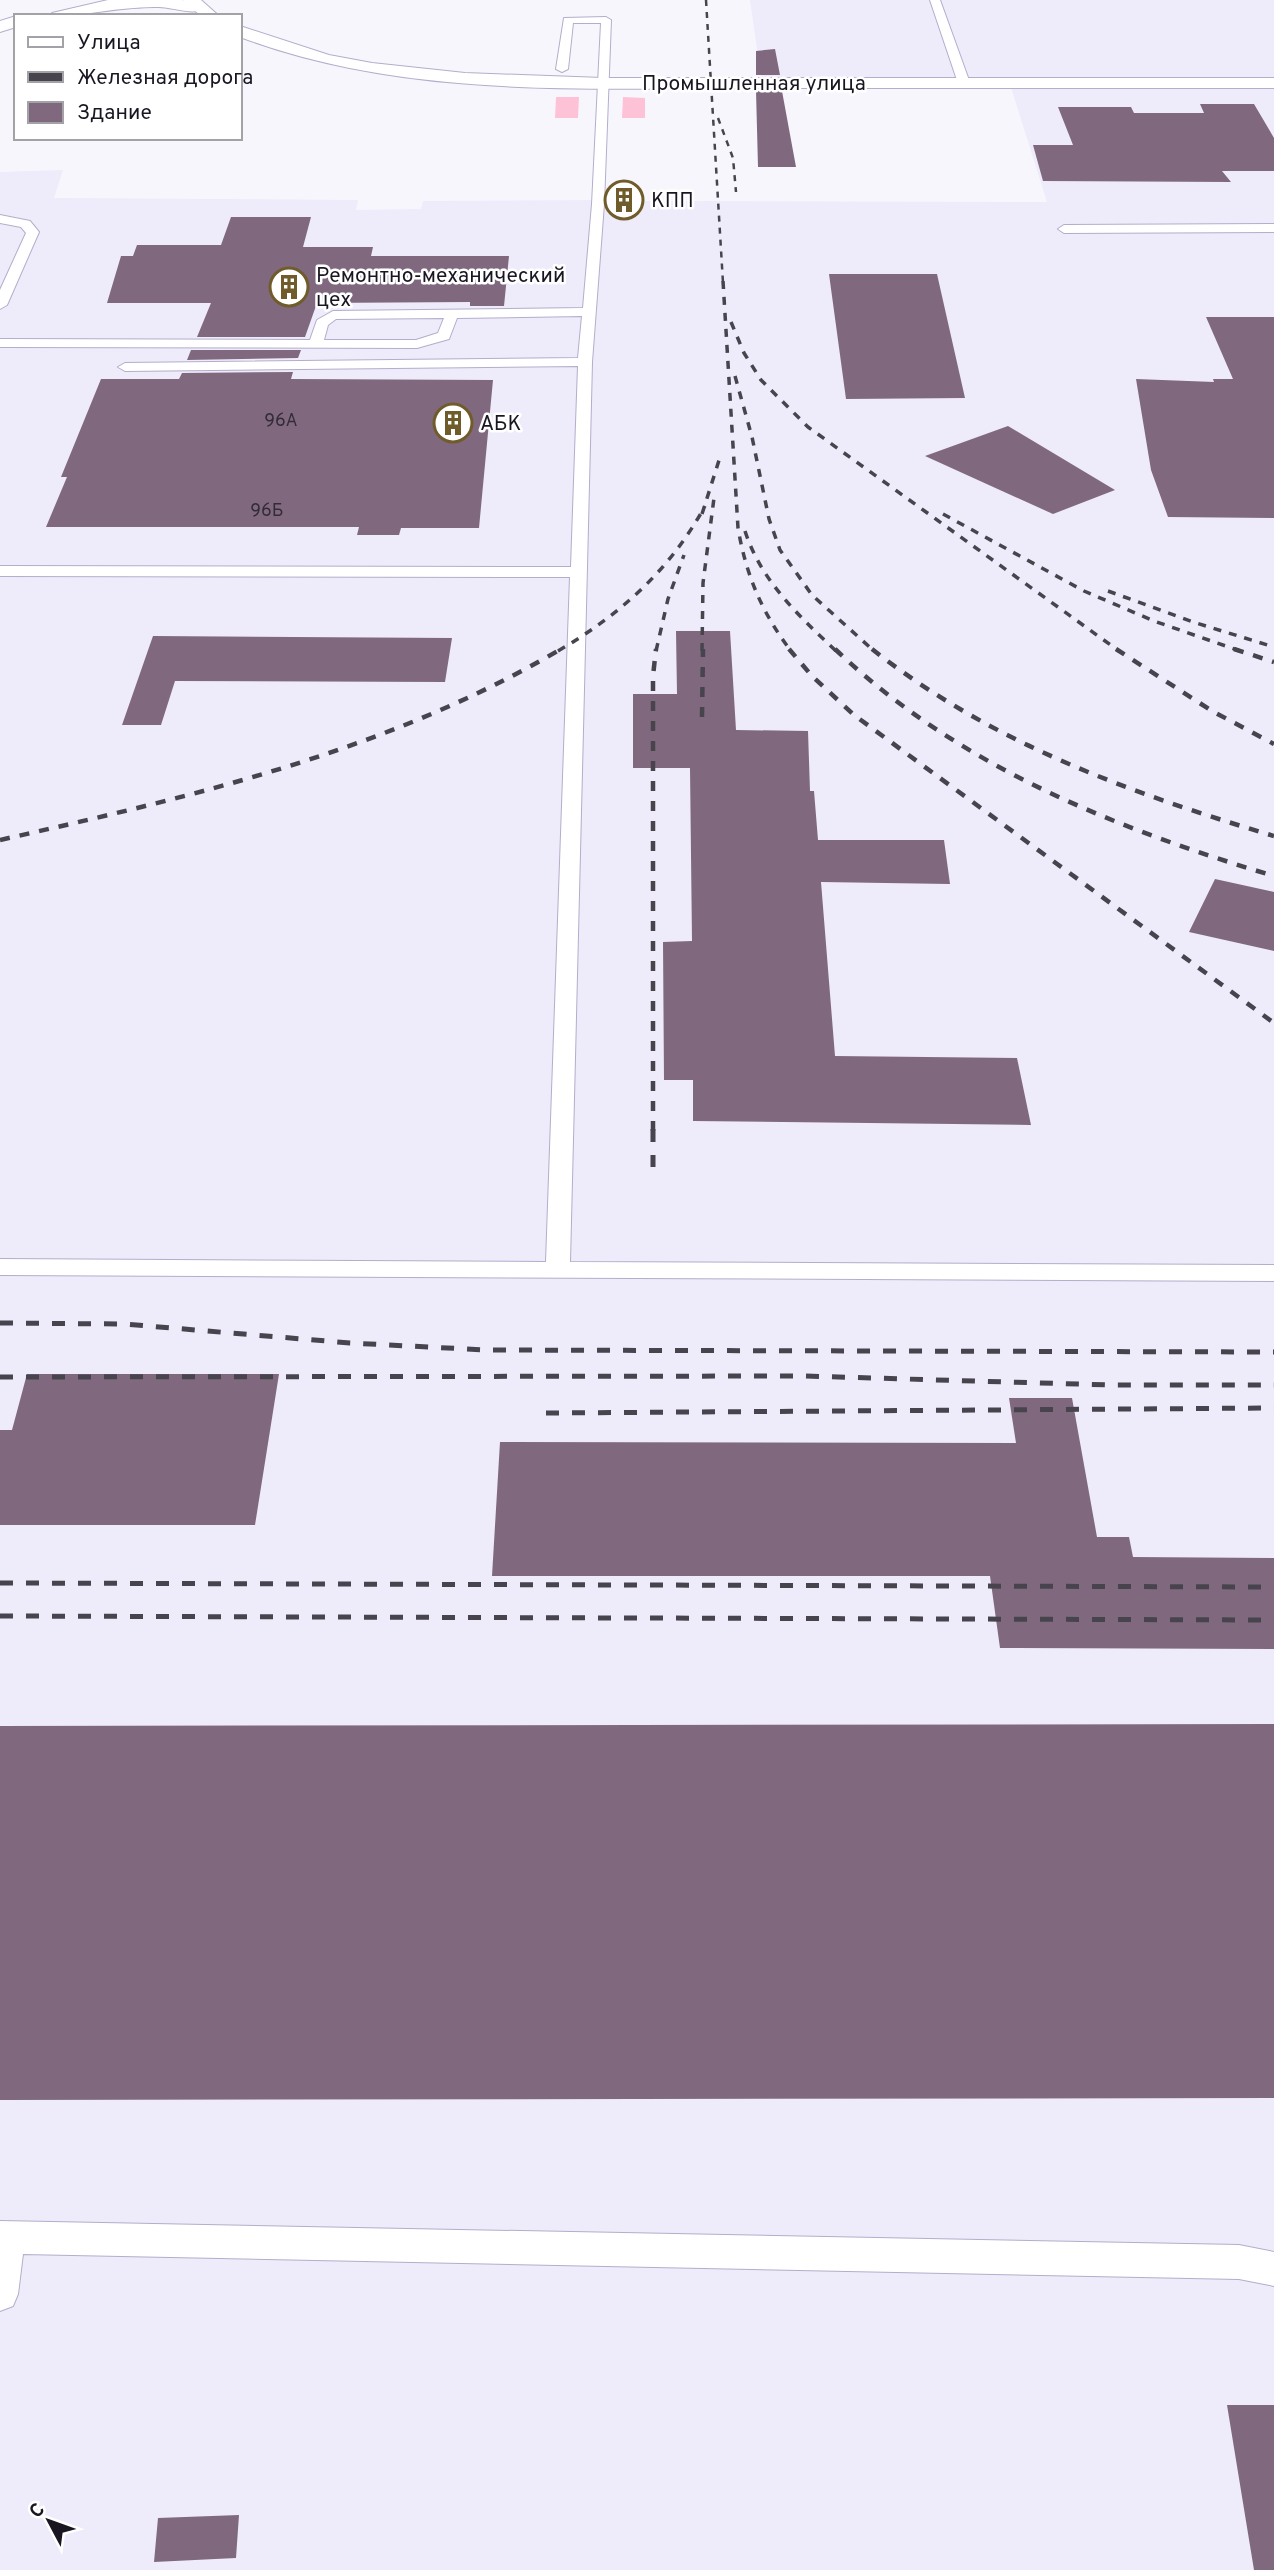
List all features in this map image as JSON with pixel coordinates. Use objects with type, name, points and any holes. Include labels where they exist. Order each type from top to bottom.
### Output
[{"type":"street","points":[[44,14],[85,0]]},
{"type":"street","points":[[47,14],[130,0]]},
{"type":"street","points":[[112,4],[150,1],[200,8]]},
{"type":"street","name":"Промышленная улица","points":[[242,32],[309,54],[384,69],[488,79],[603,83],[1274,83]]},
{"type":"lane","points":[[935,0],[964,83]]},
{"type":"lane","points":[[558,1267],[585,362],[598,204],[606,20],[568,20],[562,69]]},
{"type":"lane","points":[[0,219],[25,224],[33,232],[0,305]]},
{"type":"lane","points":[[1063,229],[1274,228]]},
{"type":"lane","points":[[316,344],[322,323],[333,315],[589,312]]},
{"type":"lane","points":[[0,343],[417,344],[432,341],[446,333],[452,314]]},
{"type":"lane","points":[[125,366],[585,362]]},
{"type":"lane","points":[[0,571],[577,572]]},
{"type":"lane","points":[[0,1267],[558,1267],[1274,1273]]},
{"type":"lane","points":[[0,2294],[4,2237],[1239,2262],[1274,2269]]},
{"type":"shaded area","points":[[750,0],[1274,0],[1274,2570],[0,2570],[0,172],[63,170],[54,198],[358,200],[356,210],[421,209],[423,201],[617,200],[617,188],[640,188],[641,201],[1047,202],[1008,78],[761,77]]},
{"type":"shaded area","points":[[556,97],[579,97],[578,118],[555,118]]},
{"type":"shaded area","points":[[623,97],[645,98],[645,118],[622,118]]},
{"type":"building","points":[[775,49],[780,75],[756,75],[756,51]]},
{"type":"building","points":[[756,91],[782,91],[796,167],[758,167]]},
{"type":"building","points":[[1200,104],[1254,104],[1274,138],[1274,171],[1222,171],[1231,182],[1043,181],[1033,145],[1073,145],[1058,107],[1131,107],[1134,113],[1204,113]]},
{"type":"building","name":"Ремонтно-механический цех","points":[[231,217],[311,217],[303,247],[373,247],[371,256],[509,256],[504,306],[470,306],[470,302],[317,303],[305,337],[197,337],[211,303],[107,303],[121,256],[133,256],[137,245],[221,245]]},
{"type":"building","points":[[829,274],[937,274],[965,398],[846,399]]},
{"type":"building","points":[[1206,317],[1274,317],[1274,518],[1168,517],[1151,470],[1136,379],[1214,382],[1213,379],[1233,379]]},
{"type":"building","points":[[191,350],[301,350],[298,358],[187,360]]},
{"type":"building","points":[[293,372],[291,379],[493,380],[479,528],[401,528],[399,535],[357,535],[359,527],[46,527],[67,477],[61,477],[101,379],[179,379],[182,373]]},
{"type":"building","points":[[1008,426],[1115,490],[1053,514],[925,456]]},
{"type":"building","points":[[676,631],[730,631],[736,730],[808,731],[810,791],[814,791],[818,840],[944,840],[950,884],[821,882],[835,1056],[1017,1058],[1031,1125],[693,1121],[693,1080],[664,1080],[663,942],[692,941],[690,768],[633,768],[633,694],[677,694]]},
{"type":"building","points":[[153,636],[452,638],[445,682],[175,681],[161,725],[122,725]]},
{"type":"building","points":[[1215,879],[1274,892],[1274,951],[1189,932]]},
{"type":"building","points":[[27,1374],[279,1374],[255,1525],[0,1525],[0,1430],[12,1430]]},
{"type":"building","points":[[1009,1398],[1072,1398],[1097,1537],[1129,1537],[1133,1557],[1274,1558],[1274,1649],[1000,1648],[990,1576],[492,1576],[500,1442],[1016,1443]]},
{"type":"building","points":[[1274,1724],[1274,2098],[0,2100],[0,1726]]},
{"type":"building","points":[[1227,2405],[1274,2405],[1274,2570],[1254,2570]]},
{"type":"building","points":[[239,2515],[236,2558],[154,2562],[158,2518]]},
{"type":"railway","points":[[706,0],[723,283]]},
{"type":"railway","points":[[718,118],[733,158],[736,192]]},
{"type":"railway","points":[[723,281],[738,528],[757,593],[791,651]]},
{"type":"railway","points":[[731,322],[744,353],[761,380],[808,427],[1118,650]]},
{"type":"railway","points":[[735,376],[752,437],[769,519],[780,550],[812,595],[874,651]]},
{"type":"railway","points":[[704,508],[721,454]]},
{"type":"railway","points":[[702,651],[703,583],[714,498]]},
{"type":"railway","points":[[558,651],[603,622],[642,589],[676,550],[704,508]]},
{"type":"railway","points":[[702,514],[704,508]]},
{"type":"railway","points":[[943,514],[1084,591],[1154,621],[1238,650]]},
{"type":"railway","points":[[745,531],[771,582],[795,611],[836,651]]},
{"type":"railway","points":[[656,651],[668,599],[684,555]]},
{"type":"railway","points":[[1108,591],[1193,622],[1274,647]]},
{"type":"railway","points":[[0,840],[217,787],[358,743],[495,685],[561,649]]},
{"type":"railway","points":[[653,1167],[653,676],[656,649]]},
{"type":"railway","points":[[702,717],[703,649]]},
{"type":"railway","points":[[789,649],[812,676],[854,715],[1274,1023]]},
{"type":"railway","points":[[835,649],[883,690],[933,727],[986,760],[1097,814],[1155,837],[1274,876]]},
{"type":"railway","points":[[872,649],[965,712],[1064,762],[1167,802],[1274,836]]},
{"type":"railway","points":[[1234,649],[1238,650]]},
{"type":"railway","points":[[1118,650],[1212,711],[1274,744]]},
{"type":"railway","points":[[1238,650],[1274,662]]},
{"type":"railway","points":[[0,1323],[124,1324],[350,1343],[487,1350],[1274,1352]]},
{"type":"railway","points":[[0,1377],[803,1376],[1111,1385],[1274,1385]]},
{"type":"railway","points":[[546,1413],[1274,1408]]},
{"type":"railway","points":[[0,1583],[1274,1587]]},
{"type":"railway","points":[[0,1616],[1274,1620]]},
{"type":"place","name":"КПП","points":[[624,200]]},
{"type":"place","name":"Ремонтно-механический цех","points":[[289,287]]},
{"type":"place","name":"АБК","points":[[453,423]]}]
